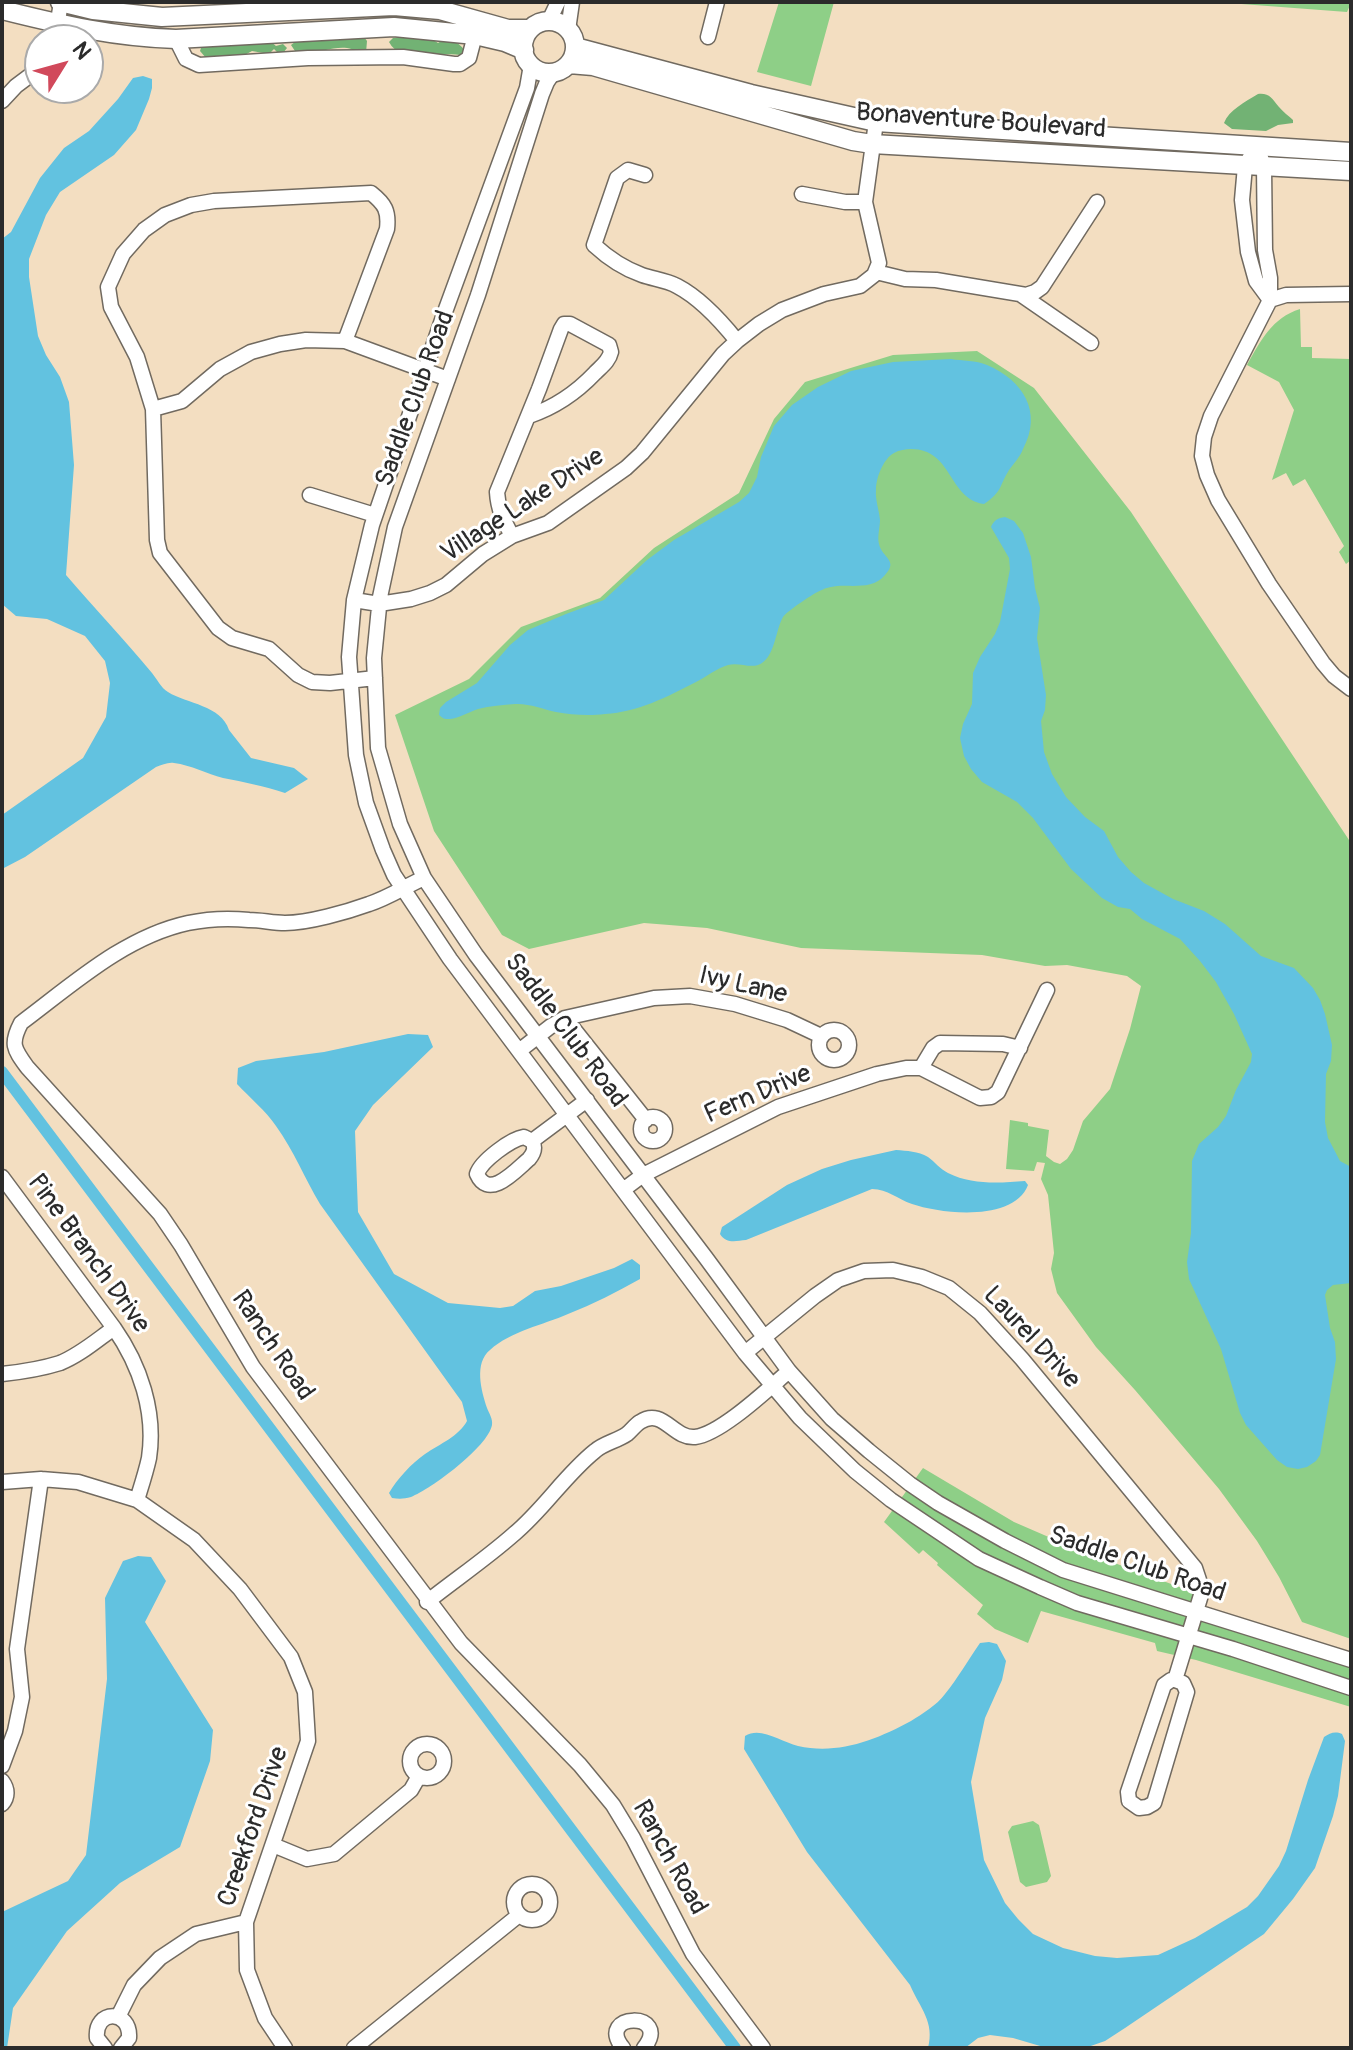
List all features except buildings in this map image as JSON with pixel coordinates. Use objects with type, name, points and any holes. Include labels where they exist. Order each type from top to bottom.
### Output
[{"type":"main road","points":[[61,2],[93,10],[162,17],[394,6],[440,10],[508,29],[530,29],[549,21],[562,24],[567,54],[543,72],[505,42],[439,30],[394,27],[176,39],[104,32]]},
{"type":"main road","points":[[2,10],[36,24]]},
{"type":"main road","points":[[528,58],[524,42],[530,29]]},
{"type":"main road","name":"Bonaventure Boulevard","points":[[567,54],[876,122],[1351,152]]},
{"type":"main road","name":"Bonaventure Boulevard","points":[[567,54],[593,66],[809,129],[872,144],[1351,171]]},
{"type":"street","points":[[57,24],[61,2]]},
{"type":"street","points":[[549,21],[558,2]]},
{"type":"street","name":"Saddle Club Road","points":[[572,2],[567,54],[542,94],[478,295],[395,527],[379,604],[374,658],[378,748],[400,824],[424,878],[476,955],[764,1338],[832,1419],[910,1484],[938,1503],[1063,1570],[1351,1660]]},
{"type":"street","points":[[708,37],[717,2]]},
{"type":"street","points":[[176,39],[186,59],[199,65],[308,58],[403,57],[460,64],[469,58],[475,35]]},
{"type":"street","name":"Saddle Club Road","points":[[528,58],[527,88],[375,515],[354,600],[349,657],[356,755],[366,803],[383,850],[402,888],[443,949],[745,1353],[826,1445],[855,1471],[896,1504],[979,1559],[1077,1603],[1189,1635],[1351,1688]]},
{"type":"street","points":[[2,101],[24,80]]},
{"type":"street","points":[[876,122],[865,202],[878,255],[876,272],[905,279],[936,280],[1031,294],[1042,287],[1097,202]]},
{"type":"street","points":[[1257,145],[1245,166],[1242,200],[1248,252],[1256,281],[1270,300]]},
{"type":"street","points":[[1257,145],[1264,167],[1265,250],[1270,300],[1211,416],[1202,456],[1218,500],[1269,584],[1323,663],[1351,689]]},
{"type":"street","points":[[645,175],[628,170],[617,178],[594,245],[639,274],[674,284],[689,293],[737,341]]},
{"type":"street","points":[[345,341],[387,229],[388,215],[383,203],[371,193],[214,201],[191,205],[165,215],[133,240],[113,272],[108,287],[111,307],[137,357],[153,409],[160,553],[218,628],[232,638],[269,649],[298,675],[312,682],[375,678]]},
{"type":"street","points":[[802,194],[845,202],[865,202]]},
{"type":"street","points":[[1248,252],[1265,250]]},
{"type":"street","name":"Village Lake Drive","points":[[354,600],[379,604],[430,593],[446,585],[483,554],[512,536],[548,523],[626,468],[653,441],[723,354],[759,324],[782,310],[824,294],[860,286],[876,272]]},
{"type":"street","points":[[1020,294],[1091,343]]},
{"type":"street","points":[[1270,300],[1286,295],[1351,294]]},
{"type":"street","points":[[512,536],[501,515],[497,492],[564,324],[570,324],[609,345],[609,358],[583,386],[561,402],[529,416]]},
{"type":"street","points":[[153,409],[182,401],[220,369],[251,352],[306,340],[345,341],[448,379]]},
{"type":"street","name":"Saddle Club Road","points":[[310,495],[375,515]]},
{"type":"street","name":"Ranch Road","points":[[424,878],[370,904],[307,920],[286,923],[215,920],[187,923],[161,932],[107,960],[21,1023],[13,1038],[16,1052],[160,1214],[253,1367],[427,1602],[461,1643],[600,1789],[633,1838],[693,1954],[763,2048]]},
{"type":"street","points":[[1020,1048],[1003,1044],[940,1043],[933,1048],[921,1068],[980,1098],[991,1097],[998,1092],[1020,1048],[1047,990]]},
{"type":"street","name":"Ivy Lane","points":[[519,1051],[565,1018],[654,998],[690,996],[735,1004],[787,1020],[821,1036]]},
{"type":"street","points":[[565,1018],[646,1120]]},
{"type":"street","name":"Fern Drive","points":[[623,1190],[643,1175],[778,1107],[877,1074],[921,1068]]},
{"type":"street","points":[[532,1141],[587,1100]]},
{"type":"street","name":"Pine Branch Drive","points":[[2,1177],[130,1350],[140,1375],[150,1432],[149,1458],[137,1500]]},
{"type":"street","name":"Laurel Drive","points":[[745,1353],[838,1280],[864,1271],[893,1270],[949,1288],[980,1313],[1022,1359],[1195,1568],[1201,1595],[1175,1680]]},
{"type":"street","points":[[2,1374],[34,1370],[61,1362],[82,1352],[114,1328]]},
{"type":"street","points":[[427,1602],[516,1534],[578,1467],[604,1444],[627,1434],[648,1418],[659,1418],[678,1432],[693,1437],[707,1433],[741,1411],[789,1371]]},
{"type":"street","points":[[2,1766],[15,1731],[22,1697],[17,1649],[41,1479]]},
{"type":"street","name":"Creekford Drive","points":[[2,1482],[41,1479],[78,1482],[137,1500],[194,1540],[240,1589],[291,1657],[305,1692],[308,1741],[246,1922],[247,1970],[265,2018],[285,2048]]},
{"type":"street","points":[[1175,1680],[1183,1683],[1187,1692],[1154,1803],[1139,1808],[1129,1801],[1128,1792],[1164,1685],[1175,1680]]},
{"type":"street","points":[[273,1845],[307,1859],[334,1854],[411,1790],[419,1776]]},
{"type":"street","points":[[2,1781],[7,1795],[2,1804]]},
{"type":"street","points":[[354,2048],[519,1915]]},
{"type":"street","points":[[118,2017],[134,1985],[160,1958],[196,1934],[246,1922]]},
{"type":"street","points":[[105,2048],[97,2038],[97,2028],[103,2019],[113,2016],[127,2023],[130,2033],[127,2043],[121,2048]]},
{"type":"street","points":[[621,2047],[618,2031],[623,2023],[633,2019],[642,2022],[649,2030],[649,2040],[644,2048]]},
{"type":"green space","points":[[779,2],[834,2],[811,86],[757,72]]},
{"type":"green space","points":[[1215,2],[1351,2],[1351,3],[1347,12]]},
{"type":"green space","points":[[354,36],[364,37],[367,41],[366,53],[340,48],[302,53],[295,51],[291,45],[315,37],[347,37],[350,40]]},
{"type":"green space","points":[[393,38],[432,39],[438,43],[452,41],[464,50],[460,55],[412,56],[403,54],[389,42]]},
{"type":"green space","points":[[270,41],[287,48],[283,53],[274,49],[269,54],[252,51],[243,56],[206,58],[200,51],[208,44],[215,47]]},
{"type":"green space","points":[[1258,94],[1270,97],[1293,123],[1266,131],[1232,129],[1224,123],[1234,110]]},
{"type":"green space","points":[[1300,309],[1301,347],[1312,347],[1312,358],[1351,359],[1351,560],[1346,564],[1339,552],[1344,546],[1305,479],[1293,486],[1286,473],[1272,480],[1294,410],[1279,382],[1247,365],[1275,324]]},
{"type":"green space","points":[[977,351],[1034,388],[1131,512],[1351,843],[1351,1639],[1302,1622],[1257,1541],[1219,1489],[1096,1347],[1057,1293],[1051,1269],[1054,1253],[1048,1195],[1041,1179],[1045,1163],[1037,1162],[1034,1171],[1006,1169],[1010,1120],[1049,1130],[1046,1156],[1060,1164],[1067,1159],[1083,1121],[1110,1089],[1141,986],[1127,976],[1067,965],[1045,966],[982,955],[801,948],[707,928],[644,923],[529,949],[502,935],[434,831],[395,715],[469,679],[521,627],[600,598],[654,548],[739,493],[774,419],[805,382],[893,355]]},
{"type":"green space","points":[[923,1468],[1014,1522],[1074,1548],[1201,1595],[1196,1612],[1351,1660],[1351,1707],[1157,1651],[1155,1643],[1041,1611],[1028,1643],[995,1629],[977,1614],[983,1605],[923,1550],[919,1554],[884,1522]]},
{"type":"green space","points":[[1033,1821],[1039,1825],[1051,1876],[1047,1882],[1026,1887],[1020,1882],[1008,1832],[1012,1826]]},
{"type":"water","points":[[143,76],[152,79],[152,88],[136,130],[114,155],[60,192],[46,215],[29,259],[38,336],[60,377],[69,402],[74,465],[66,575],[166,690],[219,715],[251,758],[294,768],[308,779],[285,793],[180,764],[165,764],[2,869],[2,815],[83,758],[106,717],[110,683],[105,661],[85,636],[47,619],[16,616],[2,604],[2,239],[11,232],[40,178],[64,148],[89,131],[133,78]]},
{"type":"water","points":[[951,359],[978,362],[1000,371],[1011,379],[1026,399],[1031,422],[1029,435],[1000,488],[984,504],[963,493],[943,465],[925,451],[905,449],[890,456],[883,464],[876,485],[880,520],[878,541],[890,562],[889,570],[879,581],[830,587],[795,607],[783,617],[764,662],[755,666],[724,666],[663,698],[617,713],[574,714],[520,704],[483,708],[450,719],[439,715],[440,708],[446,702],[477,683],[510,645],[528,630],[604,600],[674,540],[739,502],[749,493],[757,477],[761,457],[774,426],[792,405],[818,387],[851,371],[893,362]]},
{"type":"water","points":[[1005,517],[1014,521],[1023,533],[1031,557],[1040,608],[1037,638],[1046,695],[1041,721],[1044,752],[1052,774],[1066,797],[1104,831],[1118,857],[1144,883],[1225,924],[1261,956],[1294,968],[1313,988],[1325,1014],[1332,1045],[1326,1074],[1325,1122],[1328,1138],[1340,1161],[1351,1167],[1351,1283],[1333,1285],[1325,1295],[1336,1359],[1320,1455],[1307,1467],[1287,1467],[1246,1425],[1221,1349],[1189,1279],[1187,1262],[1191,1233],[1192,1161],[1199,1144],[1226,1116],[1251,1062],[1252,1054],[1234,1014],[1216,982],[1180,939],[1142,919],[1130,909],[1118,907],[1102,898],[1071,869],[1033,818],[1017,802],[982,782],[964,756],[960,738],[972,704],[973,673],[1000,622],[1010,569],[1009,558],[991,527],[996,520]]},
{"type":"water","points":[[408,1034],[428,1035],[433,1047],[373,1105],[355,1131],[358,1212],[394,1274],[448,1303],[500,1308],[513,1306],[535,1291],[561,1286],[632,1259],[640,1265],[640,1279],[587,1306],[517,1333],[490,1350],[480,1369],[481,1385],[492,1421],[488,1434],[470,1455],[444,1477],[411,1497],[399,1499],[392,1498],[389,1493],[400,1477],[464,1426],[467,1421],[462,1402],[320,1204],[276,1126],[237,1084],[238,1068],[256,1061],[324,1052]]},
{"type":"water","points":[[896,1150],[924,1155],[945,1171],[966,1180],[996,1183],[1025,1181],[1028,1185],[1020,1197],[1008,1205],[976,1212],[925,1208],[872,1189],[746,1240],[728,1241],[720,1234],[722,1227],[787,1185],[822,1169]]},
{"type":"water","points":[[138,1556],[151,1557],[166,1581],[145,1622],[213,1730],[210,1761],[180,1847],[120,1883],[67,1931],[13,2008],[7,2048],[2,2048],[2,1912],[68,1881],[86,1855],[107,1679],[105,1598],[123,1561]]},
{"type":"water","points":[[980,1643],[997,1644],[1006,1661],[1002,1680],[985,1718],[971,1782],[984,1860],[1005,1903],[1018,1919],[1033,1934],[1063,1948],[1117,1958],[1158,1955],[1195,1938],[1247,1907],[1279,1866],[1286,1851],[1324,1737],[1337,1733],[1342,1734],[1345,1741],[1338,1796],[1315,1868],[1264,1934],[1105,2041],[1085,2048],[1047,2048],[990,2035],[978,2038],[965,2048],[928,2048],[928,2023],[910,1985],[807,1852],[744,1749],[745,1736],[751,1733],[764,1734],[798,1746],[828,1749],[856,1744],[884,1734],[911,1721],[938,1702]]},
{"type":"waterway","points":[[2,1072],[735,2048]]}]
